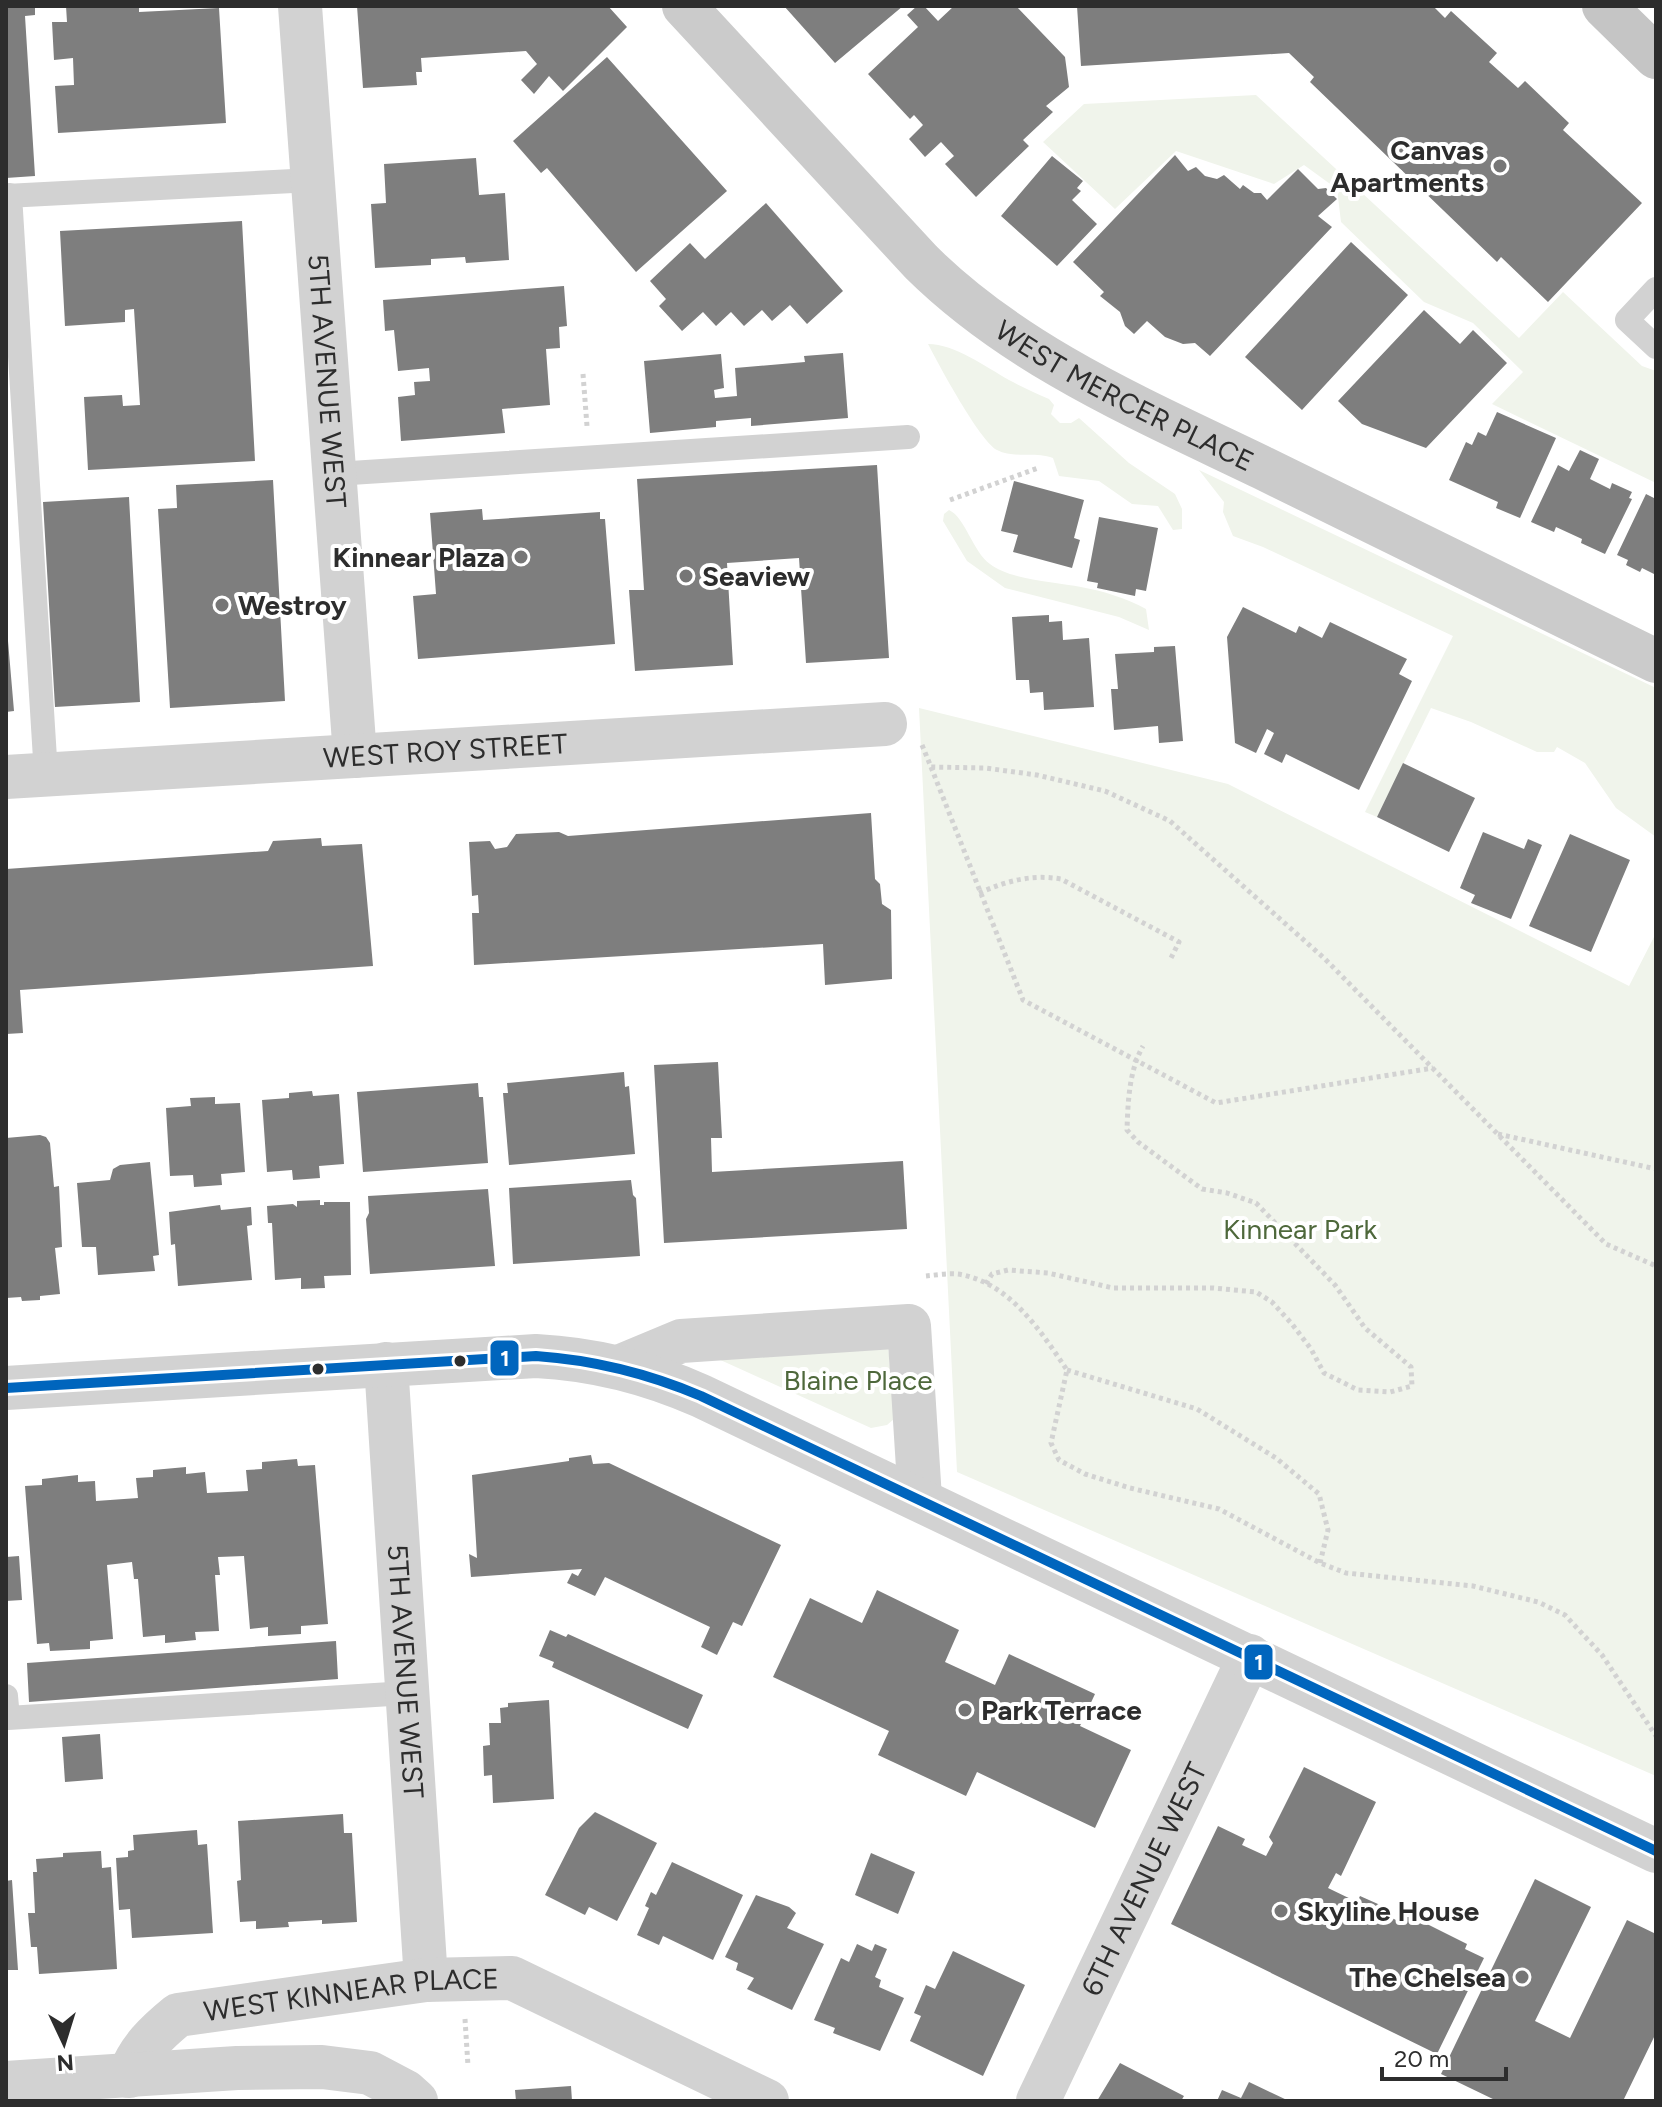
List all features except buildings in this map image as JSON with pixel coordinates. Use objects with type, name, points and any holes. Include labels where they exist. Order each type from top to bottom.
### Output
[{"type":"main road","name":"WEST MERCER PLACE","points":[[684,6],[921,262],[993,325],[1106,392],[1656,661]]},
{"type":"main road","points":[[1604,6],[1656,57]]},
{"type":"street","name":"5TH AVENUE WEST","points":[[300,6],[355,756]]},
{"type":"street","name":"WEST ROY STREET","points":[[26,776],[885,724]]},
{"type":"street","points":[[621,1366],[681,1341],[909,1326],[920,1499]]},
{"type":"street","points":[[6,1388],[536,1356],[578,1358],[621,1366],[701,1396],[1656,1851]]},
{"type":"street","name":"5TH AVENUE WEST","points":[[386,1364],[426,1980]]},
{"type":"street","name":"6TH AVENUE WEST","points":[[1038,2101],[1250,1656]]},
{"type":"street","name":"WEST KINNEAR PLACE","points":[[129,2076],[150,2038],[178,2015],[426,1980],[512,1978],[767,2101]]},
{"type":"street","name":"WEST KINNEAR PLACE","points":[[6,2083],[237,2068],[322,2067],[370,2073],[406,2092],[416,2101]]},
{"type":"lane","points":[[26,776],[8,196],[313,180]]},
{"type":"lane","points":[[1652,301],[1627,320],[1656,347]]},
{"type":"lane","points":[[335,474],[908,437]]},
{"type":"lane","points":[[6,1696],[8,1718],[407,1693]]},
{"type":"path","points":[[583,374],[588,429]]},
{"type":"path","points":[[950,500],[1038,468]]},
{"type":"path","points":[[885,724],[924,747],[1023,1000],[1216,1103],[1434,1067]]},
{"type":"path","points":[[931,767],[985,768],[1037,775],[1105,791],[1170,821],[1325,959],[1606,1244],[1656,1266]]},
{"type":"path","points":[[979,893],[1024,878],[1043,876],[1061,879],[1179,942],[1171,958]]},
{"type":"path","points":[[986,1284],[992,1274],[1008,1270],[1048,1273],[1113,1288],[1213,1288],[1256,1292],[1272,1302],[1292,1324],[1324,1373],[1358,1390],[1390,1392],[1412,1386],[1411,1367],[1365,1328],[1335,1285],[1256,1203],[1227,1193],[1202,1189],[1138,1142],[1127,1130],[1128,1099],[1135,1061],[1143,1046]]},
{"type":"path","points":[[1497,1134],[1656,1169]]},
{"type":"path","points":[[926,1276],[957,1274],[986,1284],[1011,1299],[1043,1334],[1067,1370],[1197,1409],[1276,1458],[1319,1494],[1328,1530],[1320,1563]]},
{"type":"path","points":[[1067,1370],[1051,1443],[1059,1460],[1085,1474],[1130,1488],[1219,1509],[1320,1563],[1346,1573],[1473,1586],[1538,1602],[1565,1615],[1602,1655],[1656,1736]]},
{"type":"path","points":[[465,2010],[468,2066]]},
{"type":"green space","points":[[1256,95],[1519,338],[1563,292],[1642,366],[1656,371],[1656,483],[1492,404],[1523,372],[1473,323],[1424,302],[1341,222],[1337,189],[1304,165],[1274,184],[1176,151],[1115,209],[1043,142],[1084,104]]},
{"type":"green space","points":[[928,344],[959,352],[1049,399],[1054,405],[1051,414],[1060,423],[1071,423],[1079,418],[1129,463],[1175,494],[1182,509],[1182,529],[1173,530],[1158,506],[1132,504],[1099,481],[1059,476],[1053,458],[997,450],[970,418]]},
{"type":"green space","points":[[1199,470],[1656,688],[1656,837],[1616,808],[1585,763],[1557,747],[1554,752],[1537,752],[1471,722],[1431,708],[1377,817],[1365,812],[1453,636],[1263,547],[1233,536],[1223,512],[1224,502]]},
{"type":"green space","points":[[949,510],[960,520],[990,564],[1009,574],[1081,587],[1130,601],[1146,609],[1149,630],[1119,617],[1005,588],[967,561],[943,521],[944,514]]},
{"type":"green space","name":"Kinnear Park","points":[[919,708],[1228,784],[1629,986],[1656,933],[1656,1776],[957,1472]]},
{"type":"green space","name":"Blaine Place","points":[[888,1344],[894,1419],[887,1425],[871,1428],[716,1358]]},
{"type":"transit line","name":"1","points":[[6,1388],[536,1356],[599,1364],[640,1374],[701,1396],[1656,1851]]},
{"type":"place","name":"Canvas Apartments","points":[[1500,166]]},
{"type":"place","name":"Kinnear Plaza","points":[[521,557]]},
{"type":"place","name":"Seaview","points":[[686,576]]},
{"type":"place","name":"Westroy","points":[[222,605]]},
{"type":"place","name":"Park Terrace","points":[[965,1710]]},
{"type":"place","name":"Skyline House","points":[[1281,1911]]},
{"type":"place","name":"The Chelsea","points":[[1522,1977]]}]
